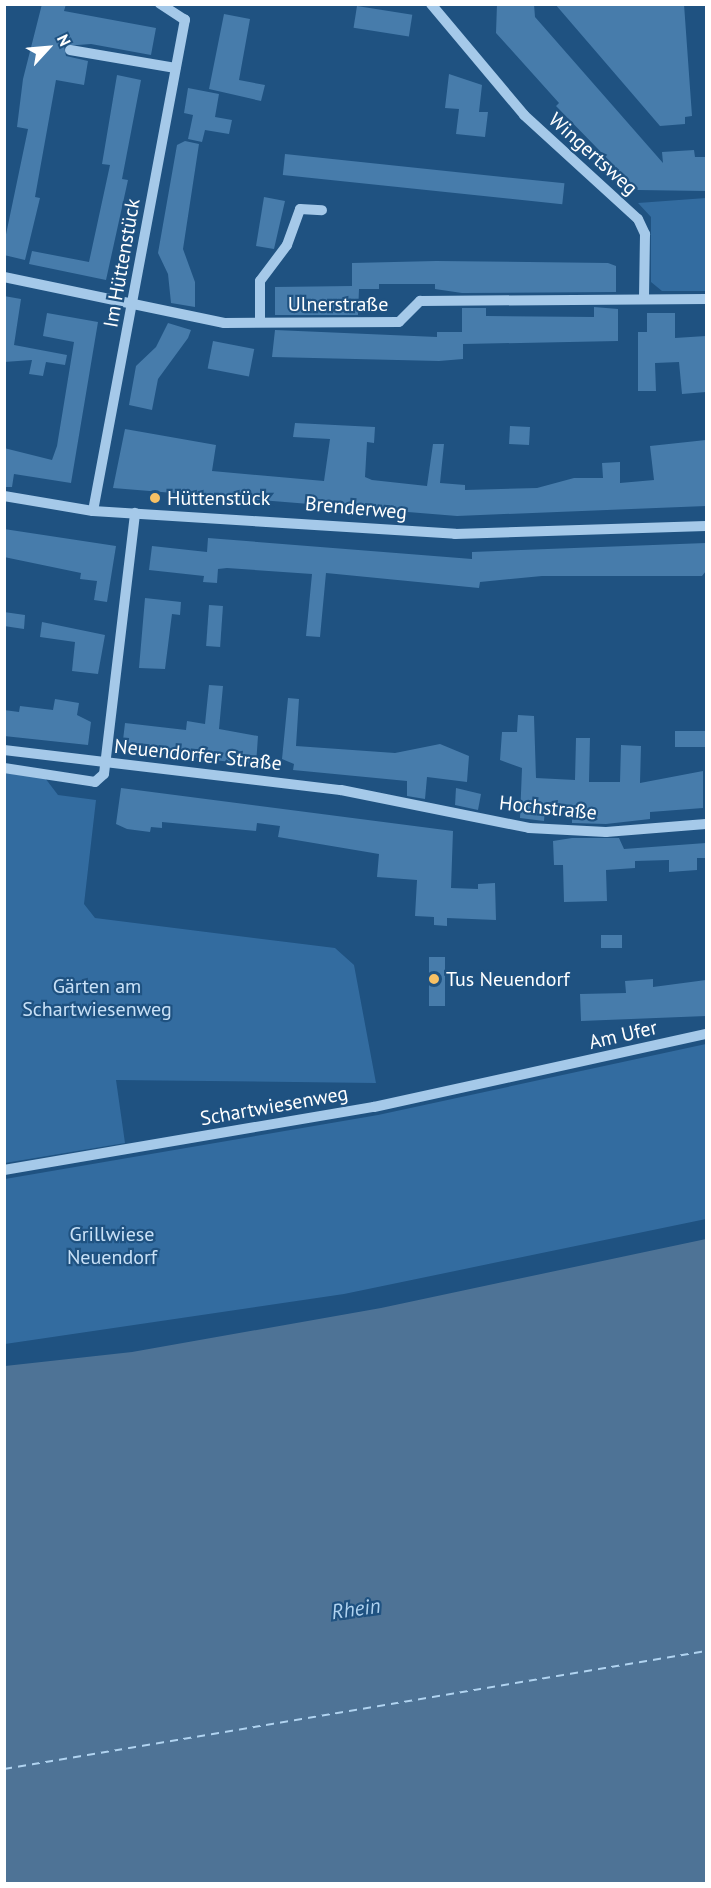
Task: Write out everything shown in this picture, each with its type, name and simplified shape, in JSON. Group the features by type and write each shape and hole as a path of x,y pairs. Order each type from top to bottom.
{"street":[{"name":"Im Hüttenstück","path":"93,511 185,20 160,4"},
{"name":"Wingertsweg","path":"431,4 492,81 638,219 645,234 644,299"},
{"path":"70,50 176,68"},
{"path":"260,321 260,280 287,244 300,209 322,210"},
{"name":"Ulnerstraße","path":"4,277 132,307 224,322 399,322 420,301 644,299"},
{"path":"644,299 706,299"},
{"name":"Brenderweg","path":"4,496 93,511 455,534 706,526"},
{"path":"4,768 95,782 104,768 135,513"},
{"name":"Neuendorfer Straße","path":"4,750 104,768 388,799"},
{"name":"Hochstraße","path":"388,799 564,832 706,824"},
{"name":"Am Ufer","path":"549,1071 706,1034"},
{"name":"Schartwiesenweg","path":"4,1170 549,1071"}],"green space":[{"path":"706,198 706,291 662,291 651,282 651,217 638,203"},
{"name":"Gärten am Schartwiesenweg","path":"5,773 45,778 58,795 96,800 84,904 95,918 335,948 354,965 376,1083 116,1080 125,1143 5,1163"},
{"name":"Grillwiese Neuendorf","path":"706,1044 706,1219 344,1294 5,1344 5,1179 378,1115"}],"water":[{"name":"Rhein","path":"706,1239 706,1883 5,1883 5,1366 132,1352 381,1308"}],"building":[{"path":"42,4 66,4 64,11 156,28 151,55 91,44 64,46 66,56 88,61 84,85 56,80 35,197 40,198 25,260 4,255 4,244 28,129 17,127 23,79"},
{"path":"497,4 534,4 535,17 663,163 662,152 694,150 695,157 706,157 706,191 638,190 556,106 559,103 496,33"},
{"path":"555,4 684,4 692,116 685,117 685,124 660,126"},
{"path":"357,6 412,15 409,36 354,28"},
{"path":"224,14 250,19 239,80 265,85 261,101 209,89"},
{"path":"449,74 482,85 479,112 488,112 485,137 456,134 459,109 445,108"},
{"path":"117,75 141,80 122,179 128,180 106,280 29,264 32,251 89,262 110,165 102,164"},
{"path":"188,88 219,94 215,117 232,120 229,134 205,130 202,142 188,139 193,115 184,113"},
{"path":"185,141 199,144 183,249 195,282 195,307 171,303 168,274 158,253 177,145"},
{"path":"285,154 564,183 562,204 283,175"},
{"path":"264,197 285,201 274,249 256,246"},
{"path":"436,261 608,263 616,266 616,292 462,293 435,289 435,284 379,284 379,289 359,289 358,315 275,315 275,287 352,286 352,263"},
{"path":"4,296 21,299 14,345 67,355 65,365 46,362 43,376 29,374 32,360 4,362"},
{"path":"594,307 618,309 618,341 463,344 463,359 439,361 272,357 275,330 437,337 437,332 462,332 462,308 486,308 486,316 594,317"},
{"path":"47,313 98,322 71,483 14,474 12,487 4,487 4,448 52,460 57,446 74,342 43,336"},
{"path":"647,313 675,313 675,338 706,336 706,392 682,394 679,362 655,363 656,391 638,391 638,332 647,332"},
{"path":"168,323 191,330 188,338 158,379 152,410 129,405 136,366 156,347"},
{"path":"213,341 254,349 249,376 208,368"},
{"path":"295,423 375,427 374,443 367,442 365,477 372,480 427,486 433,444 444,444 440,483 465,485 465,490 537,488 574,478 603,478 602,463 620,462 620,483 654,480 650,446 706,440 706,506 457,516 113,488 125,429 216,445 212,471 324,481 330,439 293,437"},
{"path":"510,426 530,427 529,445 509,444"},
{"path":"4,529 116,546 107,602 94,600 97,581 80,579 81,573 4,557"},
{"path":"208,538 472,559 472,552 706,543 706,571 702,576 542,576 480,582 479,588 326,573 320,637 306,636 312,574 227,568 218,569 217,583 203,582 204,576 149,570 152,546 207,552"},
{"path":"145,598 181,602 180,615 172,614 165,669 139,668"},
{"path":"209,605 223,606 220,647 206,646"},
{"path":"4,612 25,615 24,629 4,626"},
{"path":"42,622 105,635 98,674 72,671 75,642 40,637"},
{"path":"209,685 223,686 219,729 258,736 256,765 122,749 125,723 186,730 187,721 205,724"},
{"path":"288,698 299,699 296,746 395,753 440,744 469,756 467,782 427,777 425,799 407,796 407,781 293,770 294,764 282,759"},
{"path":"55,699 79,703 77,715 91,722 88,745 4,736 4,710 19,712 20,706 53,710"},
{"path":"518,715 534,716 536,778 575,780 576,738 590,738 589,782 620,782 621,745 641,746 640,783 703,771 703,808 650,812 650,819 606,824 572,823 572,810 545,808 544,821 520,818 522,768 500,760 502,732 517,732"},
{"path":"675,731 706,731 706,747 675,747"},
{"path":"121,788 453,831 451,888 478,889 478,884 495,883 496,920 447,918 447,926 434,925 434,917 415,916 417,880 377,877 379,854 278,837 280,826 257,823 256,831 162,822 162,828 151,827 150,832 127,829 116,824"},
{"path":"456,788 481,794 478,810 455,805"},
{"path":"572,838 619,838 624,849 706,843 706,858 697,858 697,870 669,872 669,860 635,861 635,868 606,870 607,901 564,902 563,865 554,865 553,841"},
{"path":"601,935 622,935 622,948 601,948"},
{"name":"Tus Neuendorf","path":"429,957 445,957 445,1006 429,1006"},
{"path":"653,979 653,987 706,980 706,1016 581,1021 580,994 626,993 625,981"}],"ferry route":[{"path":"4,1769 706,1651"}],"place":[{"name":"Hüttenstück","path":"155,498"},
{"name":"Tus Neuendorf","path":"434,979"}]}
